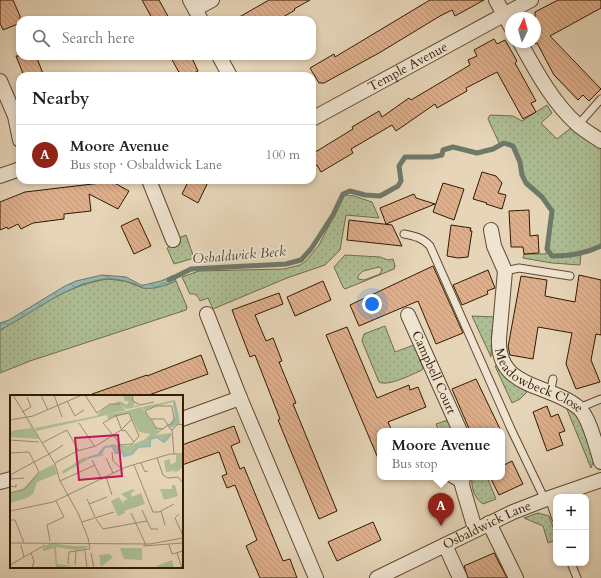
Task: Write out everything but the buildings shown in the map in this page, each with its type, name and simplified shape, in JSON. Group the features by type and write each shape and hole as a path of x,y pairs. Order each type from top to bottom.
{"street":[{"path":"195,10 212,0"},
{"path":"496,0 505,16"},
{"name":"Temple Avenue","path":"518,12 531,0"},
{"name":"Temple Avenue","path":"316,117 505,22"},
{"path":"524,48 554,97 578,124 601,141"},
{"path":"221,60 228,72"},
{"path":"0,81 16,121"},
{"path":"0,176 16,170"},
{"path":"151,184 173,240"},
{"name":"Meadowbeck Close","path":"491,230 494,246 505,271 499,350 502,362 520,379 563,398 579,408 591,430 601,462"},
{"path":"207,314 240,398 316,578"},
{"name":"Campbell Court","path":"408,315 459,428"},
{"path":"183,418 240,398"},
{"path":"0,482 10,479"},
{"name":"Osbaldwick Lane","path":"381,577 489,523 547,499 601,480"},
{"path":"462,481 476,530"},
{"path":"489,523 516,578"},
{"path":"445,545 460,578"}],"lane":[{"path":"578,124 601,99"},
{"path":"404,234 425,240 430,246 511,429 553,512"},
{"path":"505,271 519,268 570,276"},
{"path":"550,393 553,379"},
{"path":"579,408 600,397"},
{"path":"572,566 577,578"}],"green space":[{"path":"547,105 552,113 541,123 557,139 572,127 601,146 601,246 581,253 580,265 552,263 523,258 524,254 546,254 552,211 542,197 526,183 522,175 520,162 513,146 504,143 500,145 488,119 490,115 513,116 522,121"},
{"path":"347,195 372,202 379,218 346,215 340,250 325,265 287,278 213,309 208,298 200,301 196,295 190,294 182,277 199,271 284,269 300,265 306,261 319,245 344,196"},
{"path":"186,235 194,258 174,264 167,248 181,242 179,238"},
{"path":"345,255 380,257 388,260 393,259 395,266 394,269 345,289 334,267","holes":["379,267 382,269 380,274 364,280 358,279 358,276 363,271"]},
{"path":"107,279 125,281 143,288 168,284 176,281 187,307 186,310 30,361 0,373 0,330 51,299 77,287"},
{"path":"472,316 495,317 492,331 491,357"},
{"path":"385,326 395,352 414,345 423,368 422,370 388,383 379,382 362,341 364,334"},
{"path":"497,365 509,379 527,392 520,399 512,403 495,366"},
{"path":"566,407 577,415 591,447 594,460 591,468"},
{"path":"448,420 451,428 438,428 436,424"},
{"path":"472,480 488,480 496,499 483,504 477,499 472,485"},
{"path":"538,513 549,516 553,527 553,541 548,543 543,526 524,518"}],"water":[{"path":"102,275 126,277 141,285 161,281 174,275 176,281 160,287 152,288 143,288 136,284 117,279 105,279 90,282 63,293 0,330 0,323 9,320 65,286 76,281"}],"waterway":[{"name":"Osbaldwick Beck","path":"169,280 191,269 286,264 301,260 311,249 333,215 343,194 350,191 365,195 380,196 398,186 401,181 399,166 405,157 432,157 442,155 443,150 453,147 477,153 493,149 504,143 513,146 520,162 522,175 526,183 542,197 552,211 547,249 552,256 577,254 601,246"}],"place":[{"name":"Moore Avenue","path":"441,526"}]}
